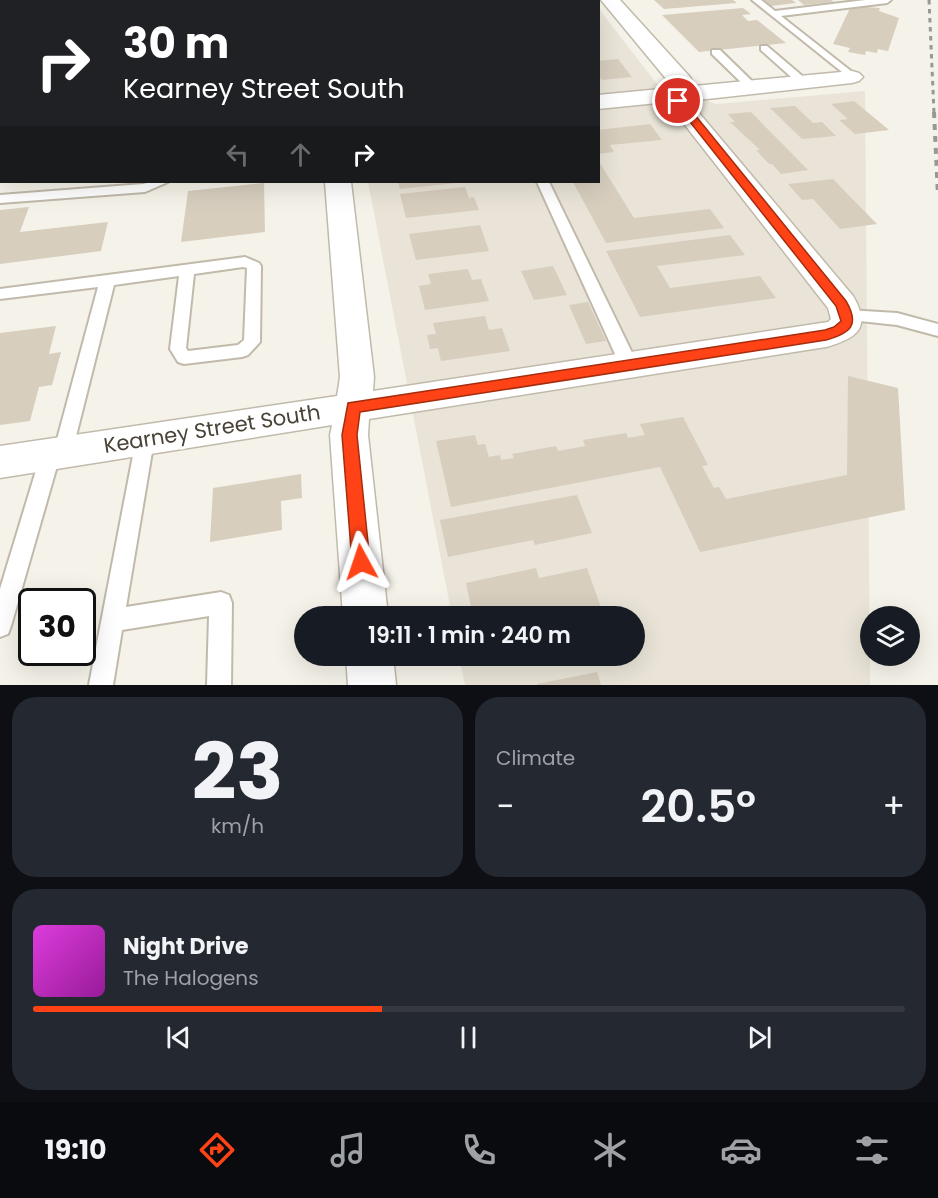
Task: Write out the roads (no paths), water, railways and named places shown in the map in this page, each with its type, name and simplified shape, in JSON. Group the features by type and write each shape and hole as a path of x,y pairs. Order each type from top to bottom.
{"street":[{"path":"610,0 682,82 678,101 680,104 842,304 847,319"},
{"path":"600,102 852,76"},
{"path":"338,183 357,377 349,435 365,606"},
{"name":"Kearney Street South","path":"0,462 826,335 839,330 847,319"},
{"path":"371,666 372,685"}],"lane":[{"path":"756,0 852,76"},
{"path":"773,14 887,0"},
{"path":"764,48 802,82"},
{"path":"716,52 752,87"},
{"path":"0,200 68,188 145,188 159,183"},
{"path":"543,183 629,365"},
{"path":"0,294 245,262 254,267 252,342 242,351 184,358 178,349 187,270"},
{"path":"0,626 57,453 107,281"},
{"path":"847,319 897,319 938,330"},
{"path":"101,685 145,440"},
{"path":"113,620 221,603 219,685"}],"railway":[{"path":"929,0 934,113"},
{"path":"934,112 938,196"}]}
